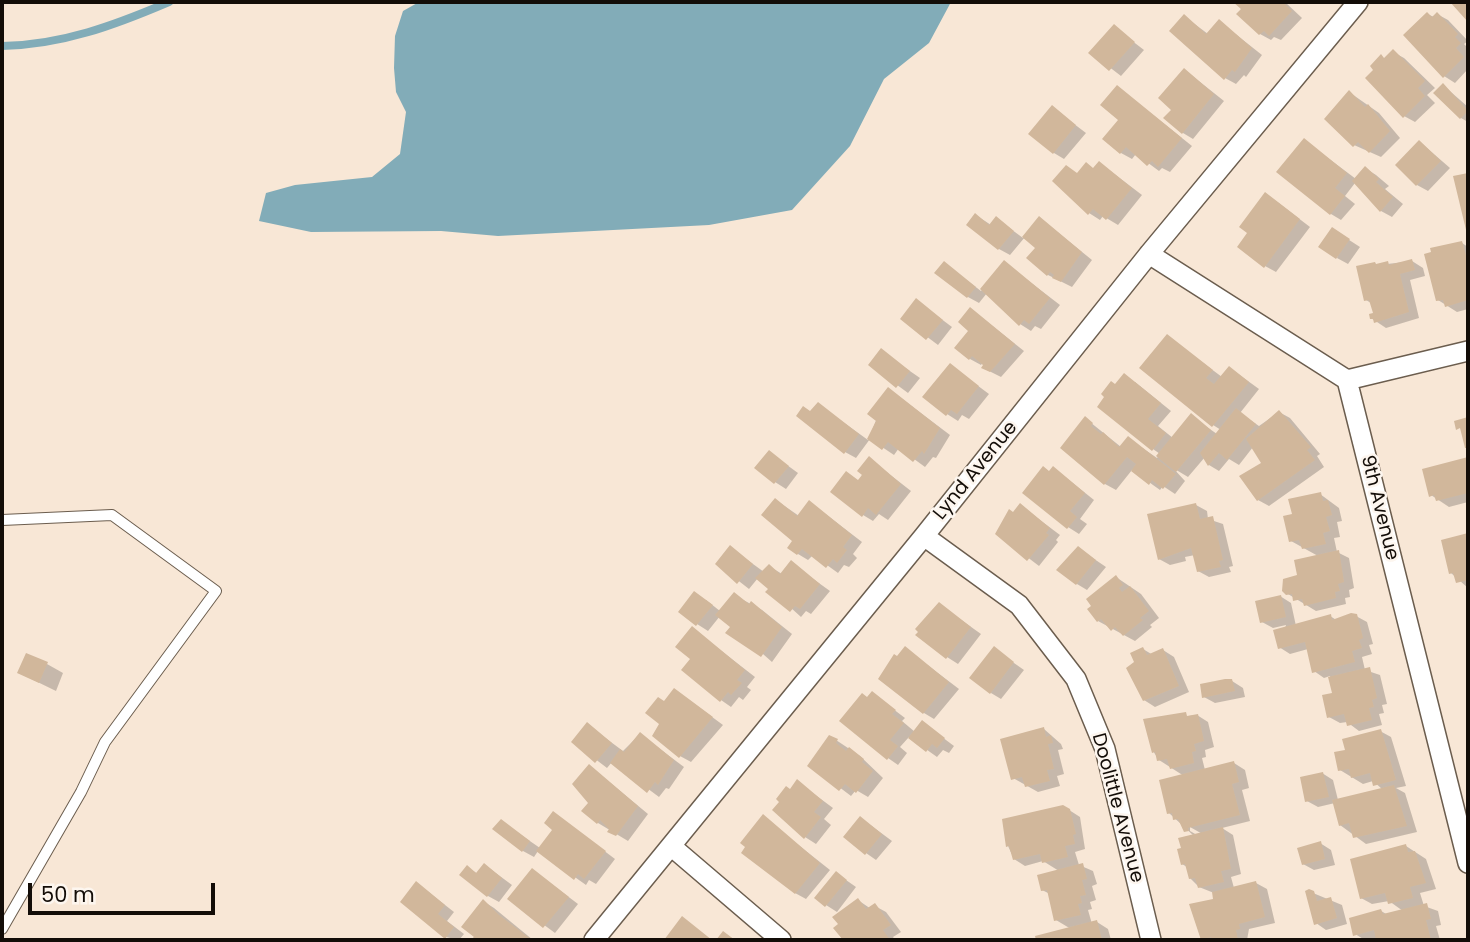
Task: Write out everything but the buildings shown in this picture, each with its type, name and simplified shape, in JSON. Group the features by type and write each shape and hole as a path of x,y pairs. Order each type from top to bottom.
{"street":[{"name":"Lynd Avenue","path":"594,940 924,536 1149,254 1358,2"},
{"path":"1149,254 1348,380 1468,351"},
{"name":"9th Avenue","path":"1348,380 1468,863"},
{"name":"Doolittle Avenue","path":"924,536 1019,605 1076,679 1105,749 1151,940"},
{"path":"671,846 781,940"}],"lane":[{"path":"2,520 112,515 216,590 105,742 81,792 2,929"}],"water":[{"path":"419,2 951,2 929,43 884,79 850,146 792,210 709,225 498,236 441,231 311,232 259,221 266,193 295,185 372,177 400,154 406,112 396,92 395,36 403,11"}],"waterway":[{"path":"2,46 67,38 169,2"}]}
